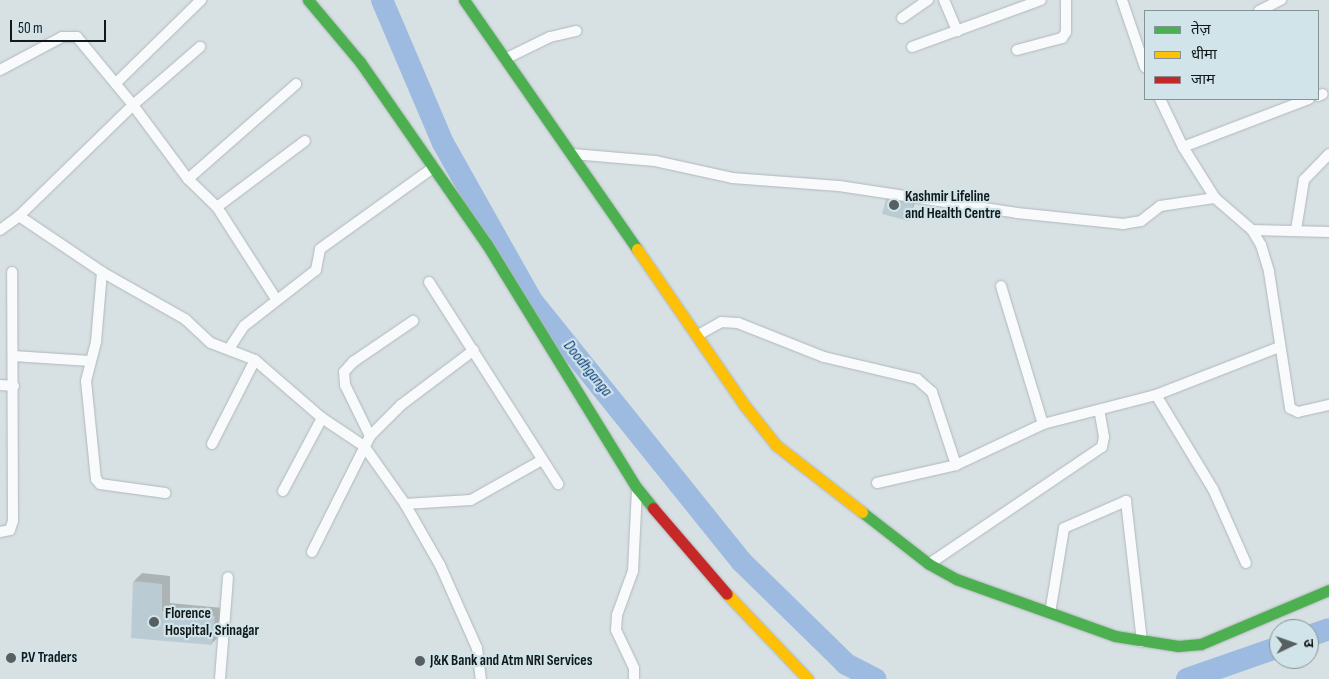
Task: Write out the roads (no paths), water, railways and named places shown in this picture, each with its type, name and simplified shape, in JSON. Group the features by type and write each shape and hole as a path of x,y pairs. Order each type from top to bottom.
{"street":[{"path":"116,83 201,0"},
{"path":"308,0 360,62 486,243 637,488 711,577 808,679"},
{"path":"902,18 928,0"},
{"path":"944,0 957,31"},
{"path":"912,47 1040,0"},
{"path":"1018,50 1062,38 1066,32 1066,0"},
{"path":"1122,0 1144,63"},
{"path":"1261,10 1281,0"},
{"path":"468,1 505,59 573,154 745,406 776,445 929,564 956,578 1115,636 1142,642 1178,646 1201,644 1261,621 1329,590"},
{"path":"505,59 550,37 576,31"},
{"path":"0,70 62,37 74,35 134,105 188,179 217,207 276,299"},
{"path":"0,230 19,216 134,105 200,47"},
{"path":"188,179 296,84"},
{"path":"1160,100 1183,147 1215,198 1252,230 1269,272 1290,408 1298,412 1329,405"},
{"path":"1183,147 1306,100"},
{"path":"217,207 305,141"},
{"path":"573,154 655,161 732,178 839,186 1017,213 1122,224 1141,221 1160,206 1215,198"},
{"path":"1296,230 1304,180 1329,154"},
{"path":"229,350 240,330 276,299 316,270 320,249 434,167"},
{"path":"19,216 102,272 185,319 211,343 255,360 322,418 364,446 406,504 440,565 476,648 481,679"},
{"path":"1252,230 1329,232"},
{"path":"0,532 10,530 13,522 14,386 12,272"},
{"path":"102,272 96,342 86,381 98,483 165,493"},
{"path":"429,282 558,484"},
{"path":"1001,286 1043,424"},
{"path":"370,436 345,385 344,372 353,362 413,321"},
{"path":"698,335 721,322 738,323 824,357 917,380 932,392 956,465"},
{"path":"877,484 956,465 1043,424 1156,395 1279,346"},
{"path":"312,552 370,436 401,405 474,350"},
{"path":"13,356 90,361"},
{"path":"212,444 255,360"},
{"path":"0,386 14,386"},
{"path":"1156,395 1213,489 1246,564"},
{"path":"929,564 1102,446 1104,437 1099,410"},
{"path":"283,491 322,418"},
{"path":"406,504 472,500 542,460"},
{"path":"634,679 634,668 616,630 617,615 633,571 637,488"},
{"path":"1050,613 1064,528 1120,501 1126,501 1142,642"},
{"path":"220,679 228,577"}],"waterway":[{"name":"Doodhganga","path":"382,0 443,143 532,301 742,562 846,664 875,679"},
{"name":"Doodhganga","path":"1319,632 1329,629"},
{"name":"Doodhganga","path":"1187,679 1269,650"}],"place":[{"name":"Kashmir Lifeline and Health Centre","path":"894,205"},
{"name":"Florence Hospital, Srinagar","path":"154,622"},
{"name":"P.V Traders","path":"11,658"},
{"name":"J&K Bank and Atm NRI Services","path":"420,661"}]}
